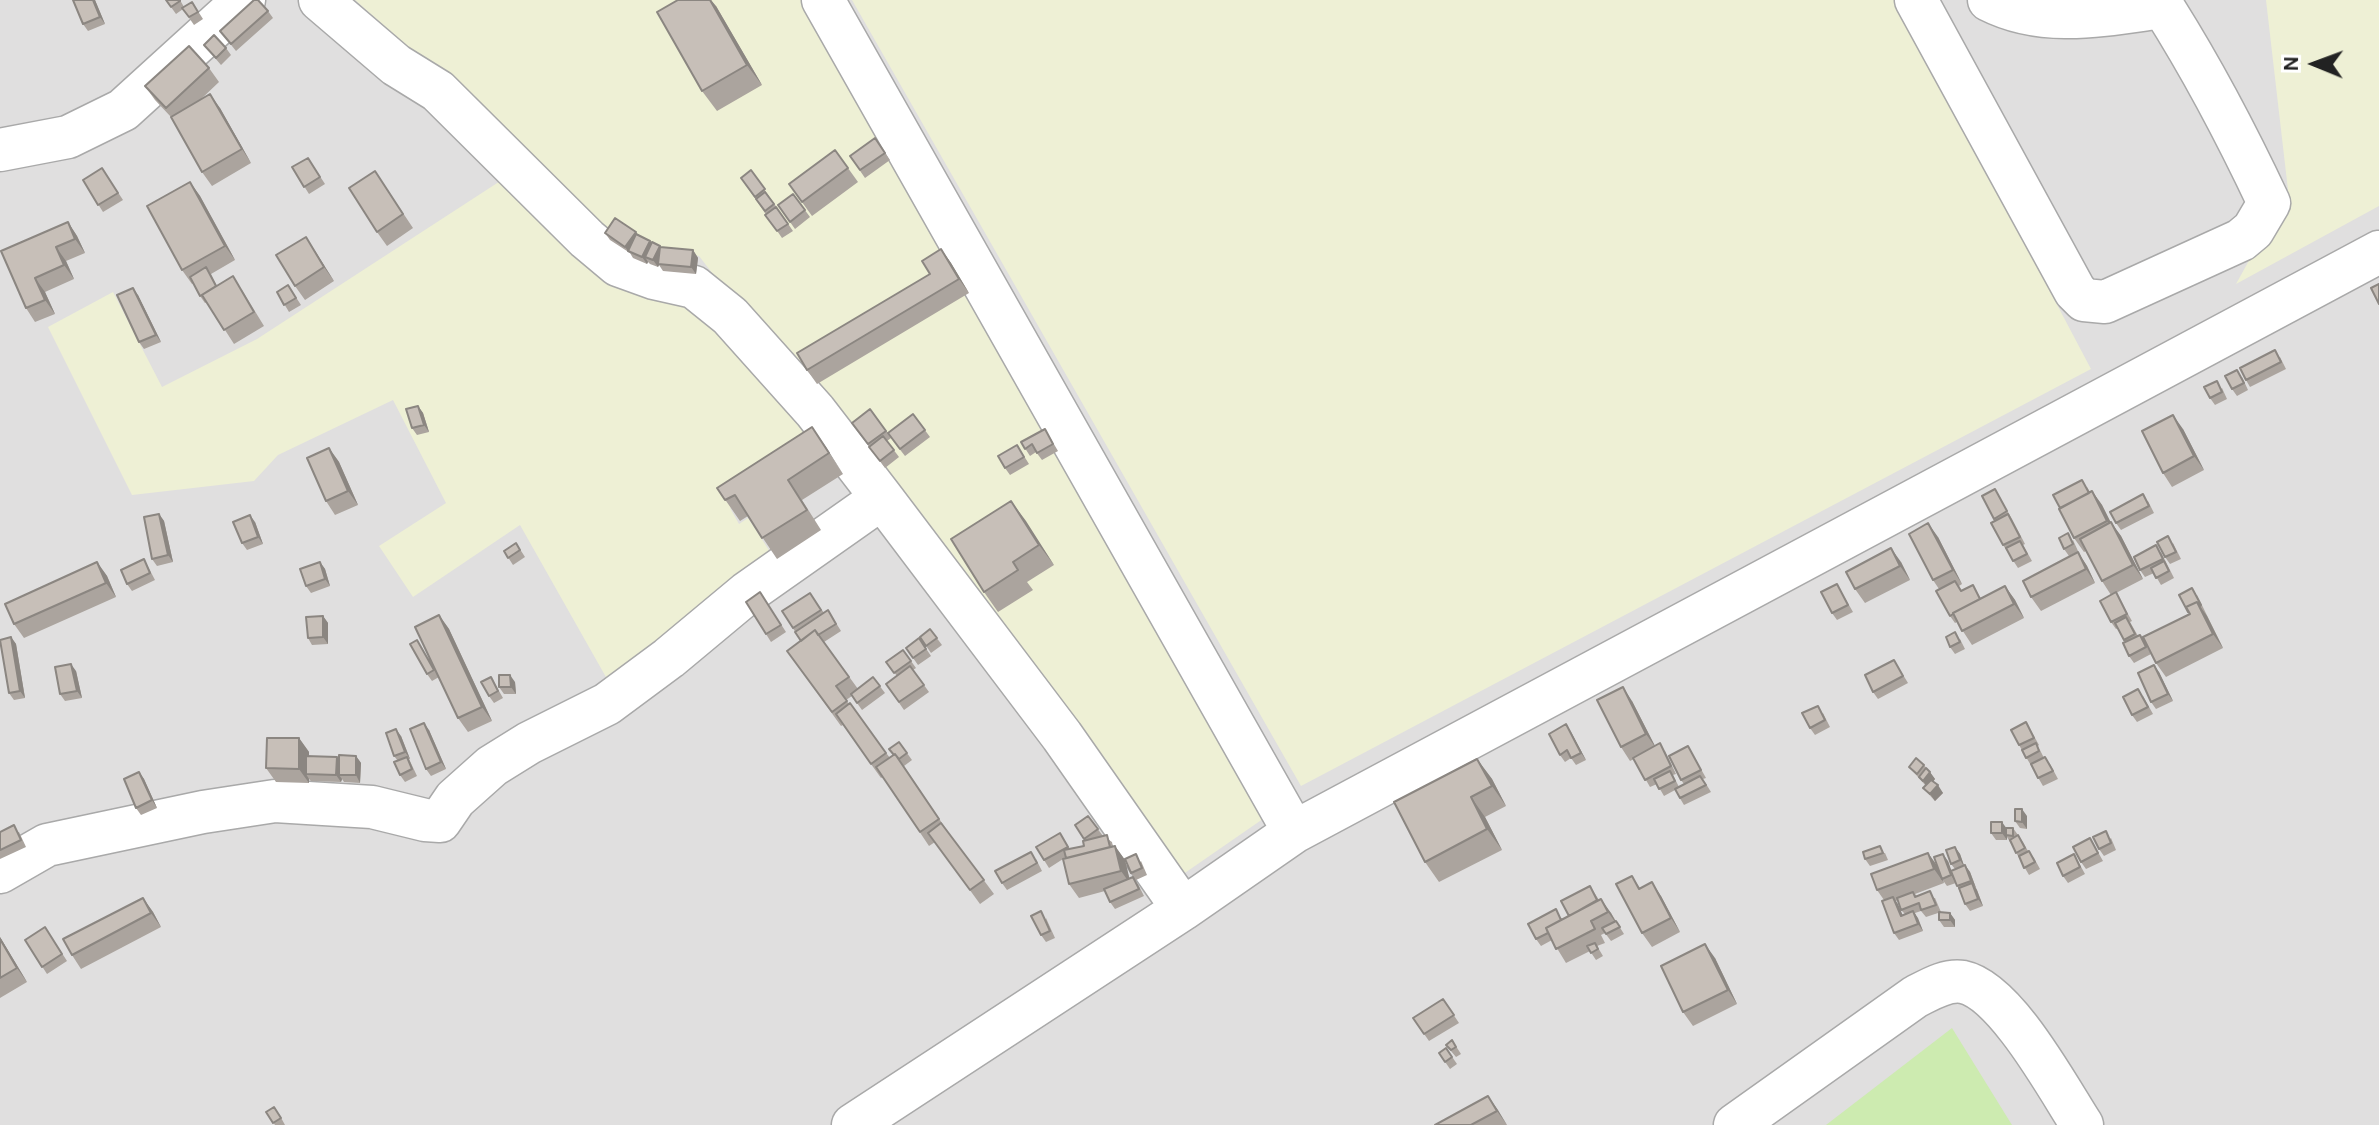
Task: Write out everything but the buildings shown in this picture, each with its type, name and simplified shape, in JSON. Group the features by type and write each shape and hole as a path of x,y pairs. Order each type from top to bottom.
{"street":[{"path":"0,150 68,137 123,110 244,0"},
{"path":"320,0 396,65 438,91 587,239 618,265 654,278 694,287 730,316 815,411 882,498 1062,736 1183,909"},
{"path":"823,0 1294,832"},
{"path":"1934,7 2075,291 2084,300 2105,302 2125,294 2241,240 2253,230 2269,203 2228,117 2163,7 2052,19 2010,11 1989,0"},
{"path":"853,1125 1183,909 1294,832 2379,252"},
{"path":"0,872 47,845 203,812 275,801 372,807 440,821 455,799 492,766 529,743 607,704 669,658 747,593 882,498"},
{"path":"1735,1125 1915,997 1940,984 1962,982 1983,992 2022,1031 2082,1125"}],"shaded area":[{"path":"0,0 2379,0 2379,1125 0,1125"}],"green space":[{"path":"355,0 807,0 1273,812 1179,877 699,256 607,237 490,119"},
{"path":"852,0 1896,0 2091,369 1301,786"},
{"path":"2266,0 2379,0 2379,206 2236,284 2288,190"},
{"path":"508,176 702,312 823,447 730,508 739,524 748,518 776,561 611,686 520,525 413,597 379,546 446,503 393,400 278,455 254,481 132,495 48,327 113,292 162,387 257,339"},
{"path":"1952,1028 2012,1125 1826,1125"}]}
